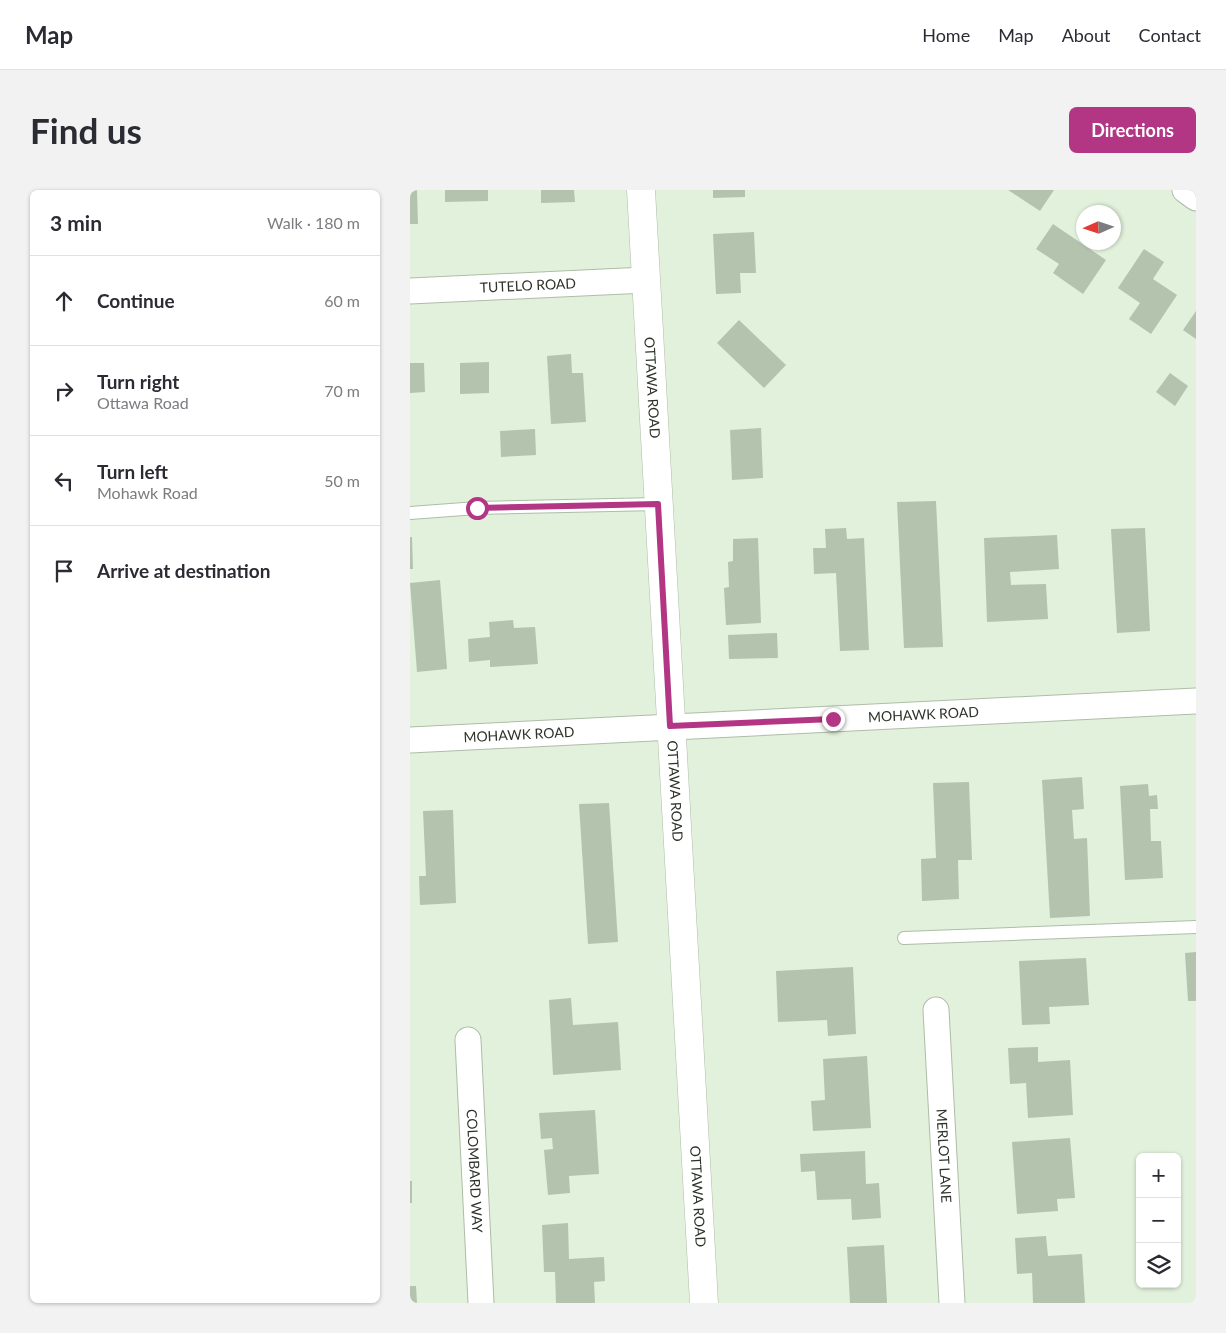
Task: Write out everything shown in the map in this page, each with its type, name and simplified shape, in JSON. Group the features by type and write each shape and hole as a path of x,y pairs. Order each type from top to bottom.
{"street":[{"name":"OTTAWA ROAD","path":"640,190 704,1303"},
{"path":"1185,190 1196,198"},
{"name":"TUTELO ROAD","path":"410,291 646,280"},
{"name":"MOHAWK ROAD","path":"410,740 1196,702"},
{"name":"MERLOT LANE","path":"936,1010 952,1303"},
{"name":"COLOMBARD WAY","path":"468,1040 482,1303"}],"lane":[{"path":"410,513 477,508 658,504"},
{"path":"904,938 1196,927"}],"building":[{"path":"410,190 417,190 418,224 410,224"},
{"path":"445,190 488,190 488,201 445,202"},
{"path":"541,190 574,190 575,202 541,203"},
{"path":"713,190 745,190 745,197 713,198"},
{"path":"1008,190 1054,190 1040,211"},
{"path":"1053,224 1076,240 1076,250 1091,250 1106,260 1083,294 1053,273 1059,264 1036,249"},
{"path":"754,232 756,273 740,273 741,293 716,294 713,234"},
{"path":"1144,249 1164,262 1153,279 1177,295 1151,334 1129,319 1140,303 1118,288"},
{"path":"1196,311 1196,339 1183,330"},
{"path":"739,320 786,365 764,388 717,343"},
{"path":"571,354 572,373 583,373 586,422 551,424 547,356"},
{"path":"489,362 489,393 460,394 460,363"},
{"path":"410,363 424,363 425,392 410,393"},
{"path":"1170,373 1188,386 1175,406 1156,392"},
{"path":"761,428 763,478 732,480 730,430"},
{"path":"535,429 536,455 501,457 500,431"},
{"path":"936,501 943,647 904,648 897,502"},
{"path":"846,528 847,539 864,538 869,650 840,651 836,573 814,574 813,548 826,548 825,529"},
{"path":"1145,528 1150,631 1117,633 1111,529"},
{"path":"1057,535 1059,569 1010,572 1011,585 1046,584 1048,619 987,622 984,538"},
{"path":"410,537 412,537 413,569 410,569"},
{"path":"758,538 761,623 726,625 724,588 729,587 728,562 733,561 733,539"},
{"path":"440,580 447,669 417,672 410,583"},
{"path":"513,620 514,628 535,627 538,664 490,667 490,660 469,662 468,639 490,637 489,622"},
{"path":"777,633 778,658 729,659 728,635"},
{"path":"1082,777 1084,809 1072,810 1074,839 1087,838 1090,916 1050,918 1042,780"},
{"path":"969,782 972,860 958,860 959,899 922,901 921,859 936,858 933,783"},
{"path":"1148,784 1149,796 1157,795 1158,809 1150,809 1151,841 1161,841 1163,878 1125,880 1120,786"},
{"path":"609,803 618,942 588,944 579,804"},
{"path":"453,810 456,903 420,905 419,876 426,876 423,811"},
{"path":"1196,952 1196,1001 1188,1001 1185,953"},
{"path":"1086,958 1089,1005 1049,1007 1050,1024 1022,1025 1019,961"},
{"path":"853,967 856,1034 828,1036 827,1020 778,1022 776,971"},
{"path":"571,998 573,1025 618,1022 621,1070 553,1075 549,1000"},
{"path":"1038,1047 1038,1062 1070,1060 1073,1115 1028,1118 1026,1083 1010,1084 1008,1048"},
{"path":"867,1056 871,1128 813,1131 811,1101 825,1100 823,1059"},
{"path":"595,1110 599,1174 569,1176 570,1193 548,1195 544,1150 553,1149 552,1138 541,1139 539,1113"},
{"path":"1070,1138 1075,1198 1057,1199 1058,1211 1017,1214 1012,1142"},
{"path":"865,1151 866,1184 879,1183 881,1218 852,1220 851,1199 817,1200 815,1171 801,1172 800,1154"},
{"path":"410,1181 412,1181 412,1203 410,1203"},
{"path":"568,1223 569,1259 604,1257 605,1281 594,1282 595,1303 556,1303 555,1272 544,1272 542,1225"},
{"path":"1046,1236 1048,1256 1082,1254 1085,1303 1033,1303 1032,1273 1017,1274 1015,1238"},
{"path":"884,1245 887,1303 850,1303 847,1247"},
{"path":"410,1286 416,1286 417,1303 410,1303"}],"route":[{"path":"477,508 658,504 670,726 833,719"}]}
